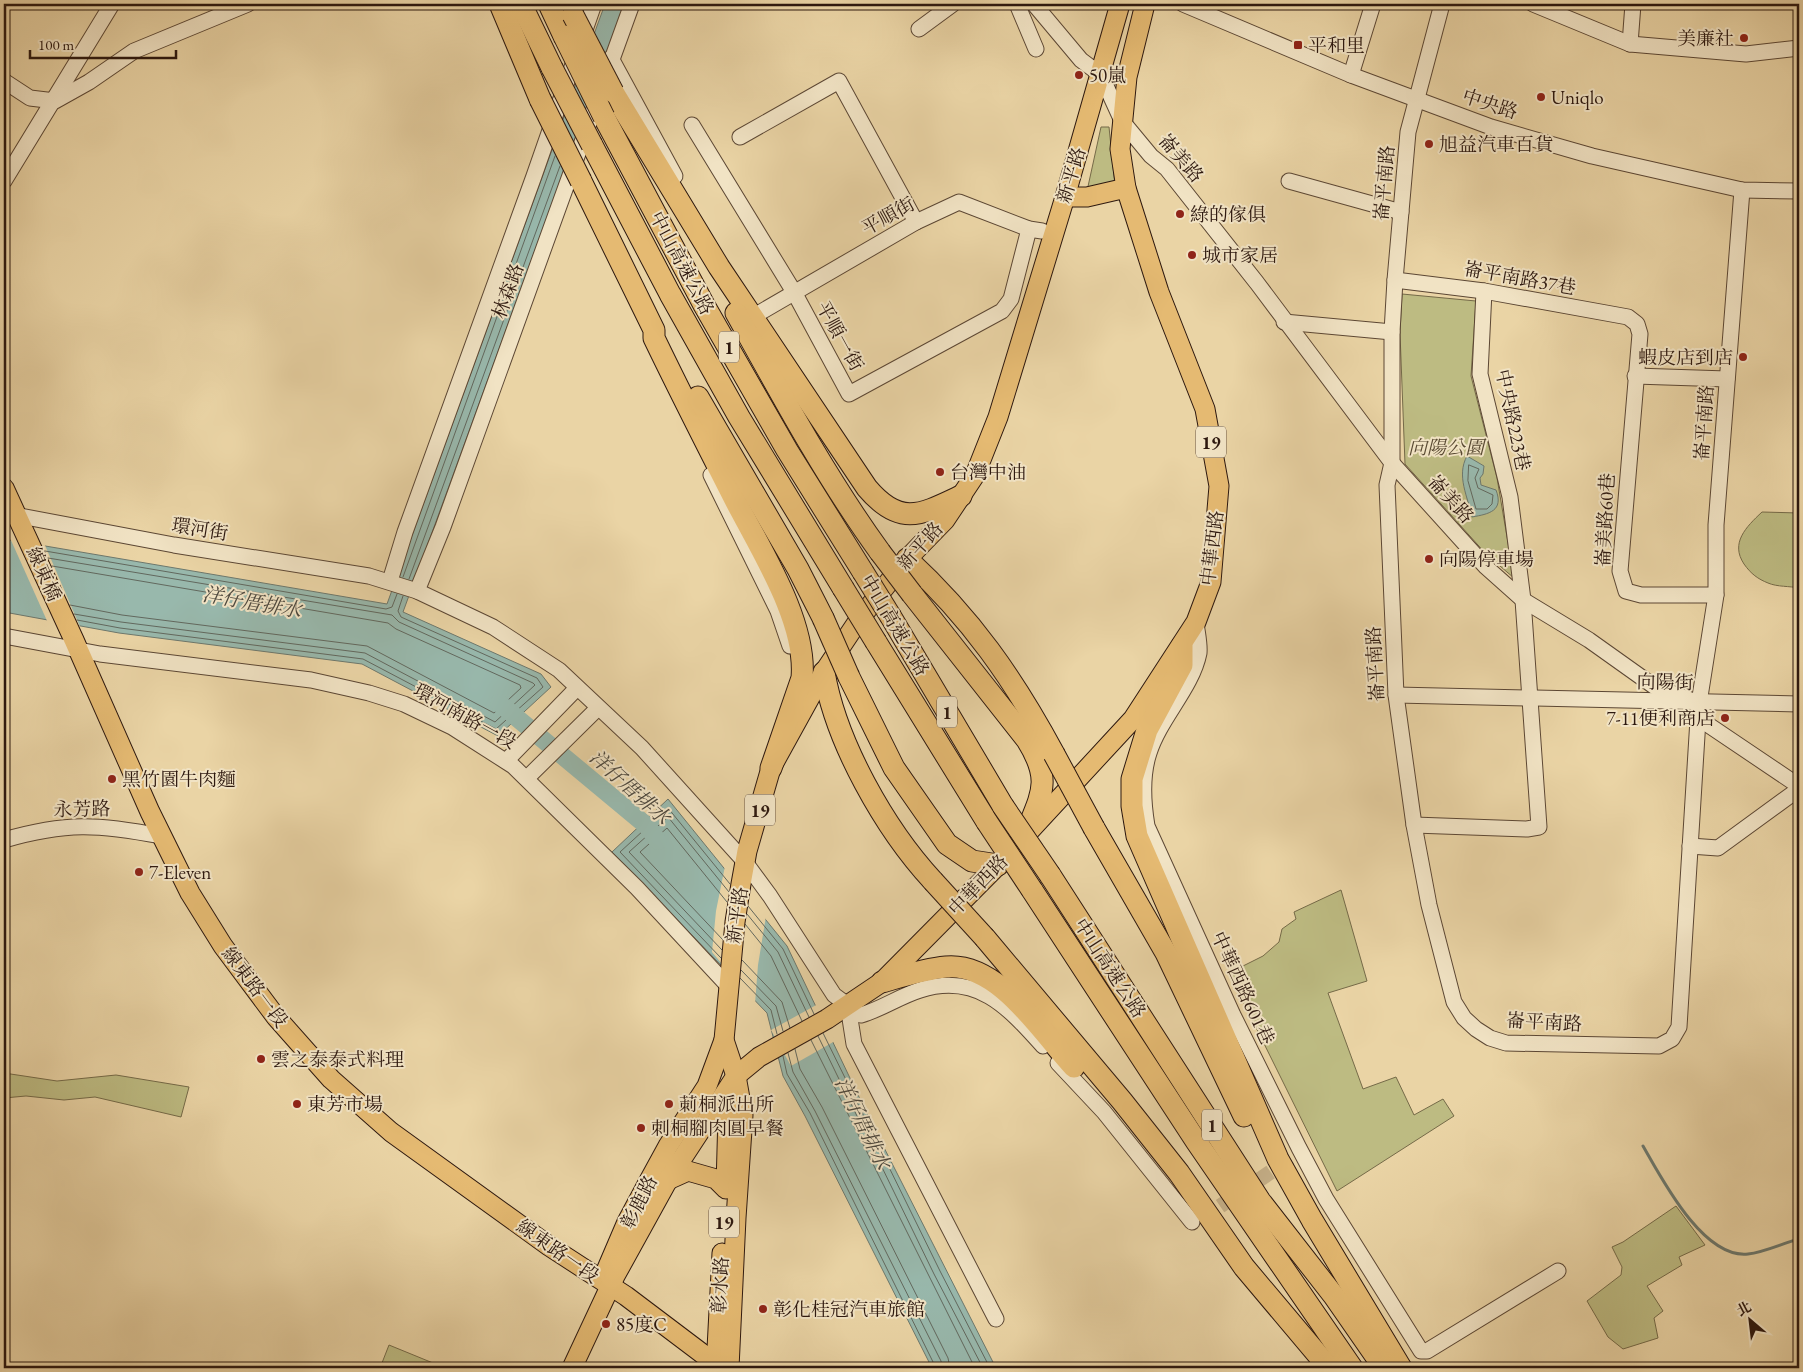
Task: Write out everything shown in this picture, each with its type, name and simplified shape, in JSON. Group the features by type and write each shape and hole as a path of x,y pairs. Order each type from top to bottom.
{"highway":[{"path":"500,4 540,100 654,330 654,338 780,588 799,636 803,664 802,678 771,768"},
{"name":"中山高速公路","path":"521,4 552,68 670,294 725,392 843,588 987,822 1207,1157 1352,1368"},
{"name":"中山高速公路","path":"549,4 604,117 714,322 787,450 863,572 1003,806 1050,875 1260,1201 1334,1296 1384,1368"},
{"path":"570,9 613,92 656,166 665,175 719,267 868,488 880,502 894,512 909,514 922,513 961,496"},
{"path":"656,166 658,177 777,389 848,508 912,594 1027,740 1038,758 1042,775 1042,794 1026,833"},
{"path":"654,330 662,334 798,569 824,618 849,677 894,768 947,844 972,861 998,866"},
{"path":"907,559 942,591 979,634 1031,713 1166,954 1253,1136 1278,1158"},
{"path":"1182,646 1182,665 1147,730 1132,779 1132,806 1137,836 1278,1158 1312,1220 1401,1368"},
{"path":"824,672 831,706 854,762 902,842 933,881 985,938 1122,1101 1179,1174 1244,1267"},
{"path":"882,982 947,967 966,968 990,978 1008,993 1121,1118 1212,1233 1244,1267 1329,1368"}],"main road":[{"name":"新平路","path":"736,1076 724,1040 735,922 746,857 771,768 824,672 858,621 907,559 944,520 975,475 998,417 1065,197 1120,4"},
{"name":"中華西路","path":"736,1076 764,1054 827,1019 882,982 998,866 1026,833 1133,718 1196,622 1211,582 1218,486 1205,409 1159,292 1126,188 1120,149 1127,77 1145,4"},
{"path":"1065,197 1087,197 1126,188"},
{"path":"4,488 10,514"},
{"name":"線東橋","path":"10,514 75,642"},
{"name":"線東路一段","path":"75,642 161,836 190,893 223,946 276,1017 330,1079 414,1149 722,1367"},
{"name":"彰鹿路","path":"572,1368 606,1284 627,1222 668,1146 707,1086 724,1040"},
{"name":"彰鹿路","path":"559,1368 668,1180 736,1076"},
{"name":"彰水路","path":"722,1367 728,1114 736,1076"},
{"name":"彰水路","path":"722,1367 736,1218 743,1115 736,1076"},
{"path":"668,1180 688,1172 716,1179 726,1189"}],"street":[{"path":"4,181 112,4"},
{"path":"4,81 30,98 55,100 89,82 134,51 248,4"},
{"name":"林森路","path":"390,581 405,532 531,185 594,4"},
{"name":"林森路","path":"417,591 443,527 561,206 611,58 632,4"},
{"path":"919,29 953,4"},
{"path":"1017,4 1036,49"},
{"path":"1034,4 1080,60 1101,75 1127,77"},
{"name":"中央路","path":"1183,4 1215,10 1351,75 1417,101 1491,126 1592,156 1742,190 1799,191"},
{"path":"1351,75 1373,4"},
{"name":"崙平南路","path":"1442,4 1408,132 1395,280 1392,332 1392,463 1387,485 1396,695 1414,826 1429,905 1454,1002 1464,1018 1490,1038 1506,1042 1659,1046 1672,1039 1679,1027 1699,702 1716,595 1716,526 1742,190"},
{"path":"1533,4 1630,44 1746,54 1799,48"},
{"path":"1630,44 1633,4"},
{"name":"平順街","path":"611,58 716,247 758,307 794,292 916,222 959,202 1035,230"},
{"name":"崙美路","path":"1101,75 1122,121 1151,156 1167,169 1257,284 1392,463 1486,566 1522,600 1589,640 1655,687 1699,702"},
{"path":"740,137 839,81 916,222"},
{"name":"平順一街","path":"692,125 794,292 849,394 1002,311 1011,299 1035,230"},
{"path":"1289,181 1401,212"},
{"name":"崙平南路37巷","path":"1395,280 1484,291 1628,317 1637,324 1640,334 1635,376"},
{"name":"中央路223巷","path":"1414,826 1526,829 1539,827 1531,700 1510,497 1480,374 1484,291"},
{"path":"1284,322 1392,332"},
{"path":"657,360 778,611 791,651 790,688 745,825 746,857"},
{"path":"1635,376 1727,379"},
{"name":"崙美路60巷","path":"1635,376 1620,571 1626,591 1641,594 1716,595"},
{"name":"環河街","path":"10,514 174,545 308,565 390,581 417,591 494,627 534,652 577,688 642,748 746,857 834,995 848,1006"},
{"name":"中華西路601巷","path":"1196,622 1199,651 1193,672 1159,729 1149,754 1143,780 1143,807 1146,826 1233,1015 1326,1198 1421,1351 1427,1351 1558,1271"},
{"name":"環河南路一段","path":"4,636 75,642 311,680 369,693 404,704 452,728 506,761 527,778 636,888 729,987"},
{"path":"506,761 577,688"},
{"name":"向陽街","path":"1396,695 1531,700 1799,704"},
{"path":"1690,846 1718,848 1799,788 1706,724 1699,702"},
{"path":"527,778 598,708"},
{"name":"永芳路","path":"4,840 58,827 76,826 112,827 161,836"},
{"path":"848,1006 861,1015 877,1010 919,990 946,984 968,987 991,995 1014,1014 1104,1112 1192,1222"},
{"path":"848,1006 854,1044 996,1319"}],"green space":[{"path":"1101,127 1109,127 1115,186 1087,191"},
{"name":"向陽公園","path":"1402,294 1476,301 1471,376 1497,478 1514,578 1487,555 1405,464 1400,333"},
{"path":"1762,512 1799,513 1799,588 1775,585 1761,580 1749,571 1740,556 1739,542 1742,536 1750,524"},
{"path":"1341,890 1367,981 1328,993 1363,1089 1396,1077 1414,1115 1443,1099 1454,1116 1337,1191 1229,973 1263,956 1279,942 1282,929 1296,919 1294,912"},
{"path":"4,1073 57,1081 116,1075 189,1087 181,1117 95,1097 64,1100 26,1096 4,1098"},
{"path":"1676,1206 1705,1245 1679,1257 1682,1265 1647,1286 1663,1311 1654,1318 1658,1338 1623,1349 1608,1337 1587,1301 1621,1275 1622,1267 1612,1247 1623,1242"},
{"path":"389,1345 433,1363 430,1368 380,1368"}],"water":[{"path":"605,4 625,4 403,612 541,674 551,687 498,736 362,664 119,633 4,612 4,539 387,604"},
{"path":"1467,456 1484,466 1483,474 1480,478 1481,485 1496,490 1498,497 1498,503 1493,510 1489,513 1472,517 1463,479 1464,464"},
{"path":"668,799 787,946 870,1120 996,1368 932,1368 783,1076 767,1013 612,852"}],"pier":[{"path":"10,538 44,543 81,629 48,623"},
{"path":"725,866 766,916 758,965 755,1004 712,952 716,911"},
{"path":"818,1004 835,1041 791,1066 771,1030"}],"waterway":[{"name":"洋仔厝排水","path":"499,703 647,826 658,841"},
{"path":"1643,1146 1661,1178 1686,1214 1700,1231 1715,1244 1731,1252 1748,1254 1799,1239"}],"tunnel":[{"path":"1201,1219 1284,1163 1299,1148"}],"place":[{"name":"美廉社","path":"1744,38"},
{"name":"平和里","path":"1298,45"},
{"name":"50嵐","path":"1079,75"},
{"name":"Uniqlo","path":"1541,97"},
{"name":"旭益汽車百貨","path":"1429,144"},
{"name":"綠的傢俱","path":"1180,214"},
{"name":"城市家居","path":"1192,255"},
{"name":"蝦皮店到店","path":"1743,357"},
{"name":"台灣中油","path":"940,472"},
{"name":"向陽停車場","path":"1429,559"},
{"name":"7-11便利商店","path":"1725,718"},
{"name":"黑竹園牛肉麵","path":"112,779"},
{"name":"7-Eleven","path":"139,872"},
{"name":"雲之泰泰式料理","path":"261,1059"},
{"name":"東芳市場","path":"297,1104"},
{"name":"莿桐派出所","path":"669,1104"},
{"name":"刺桐腳肉圓早餐","path":"641,1128"},
{"name":"彰化桂冠汽車旅館","path":"763,1309"},
{"name":"85度C","path":"606,1324"}]}
